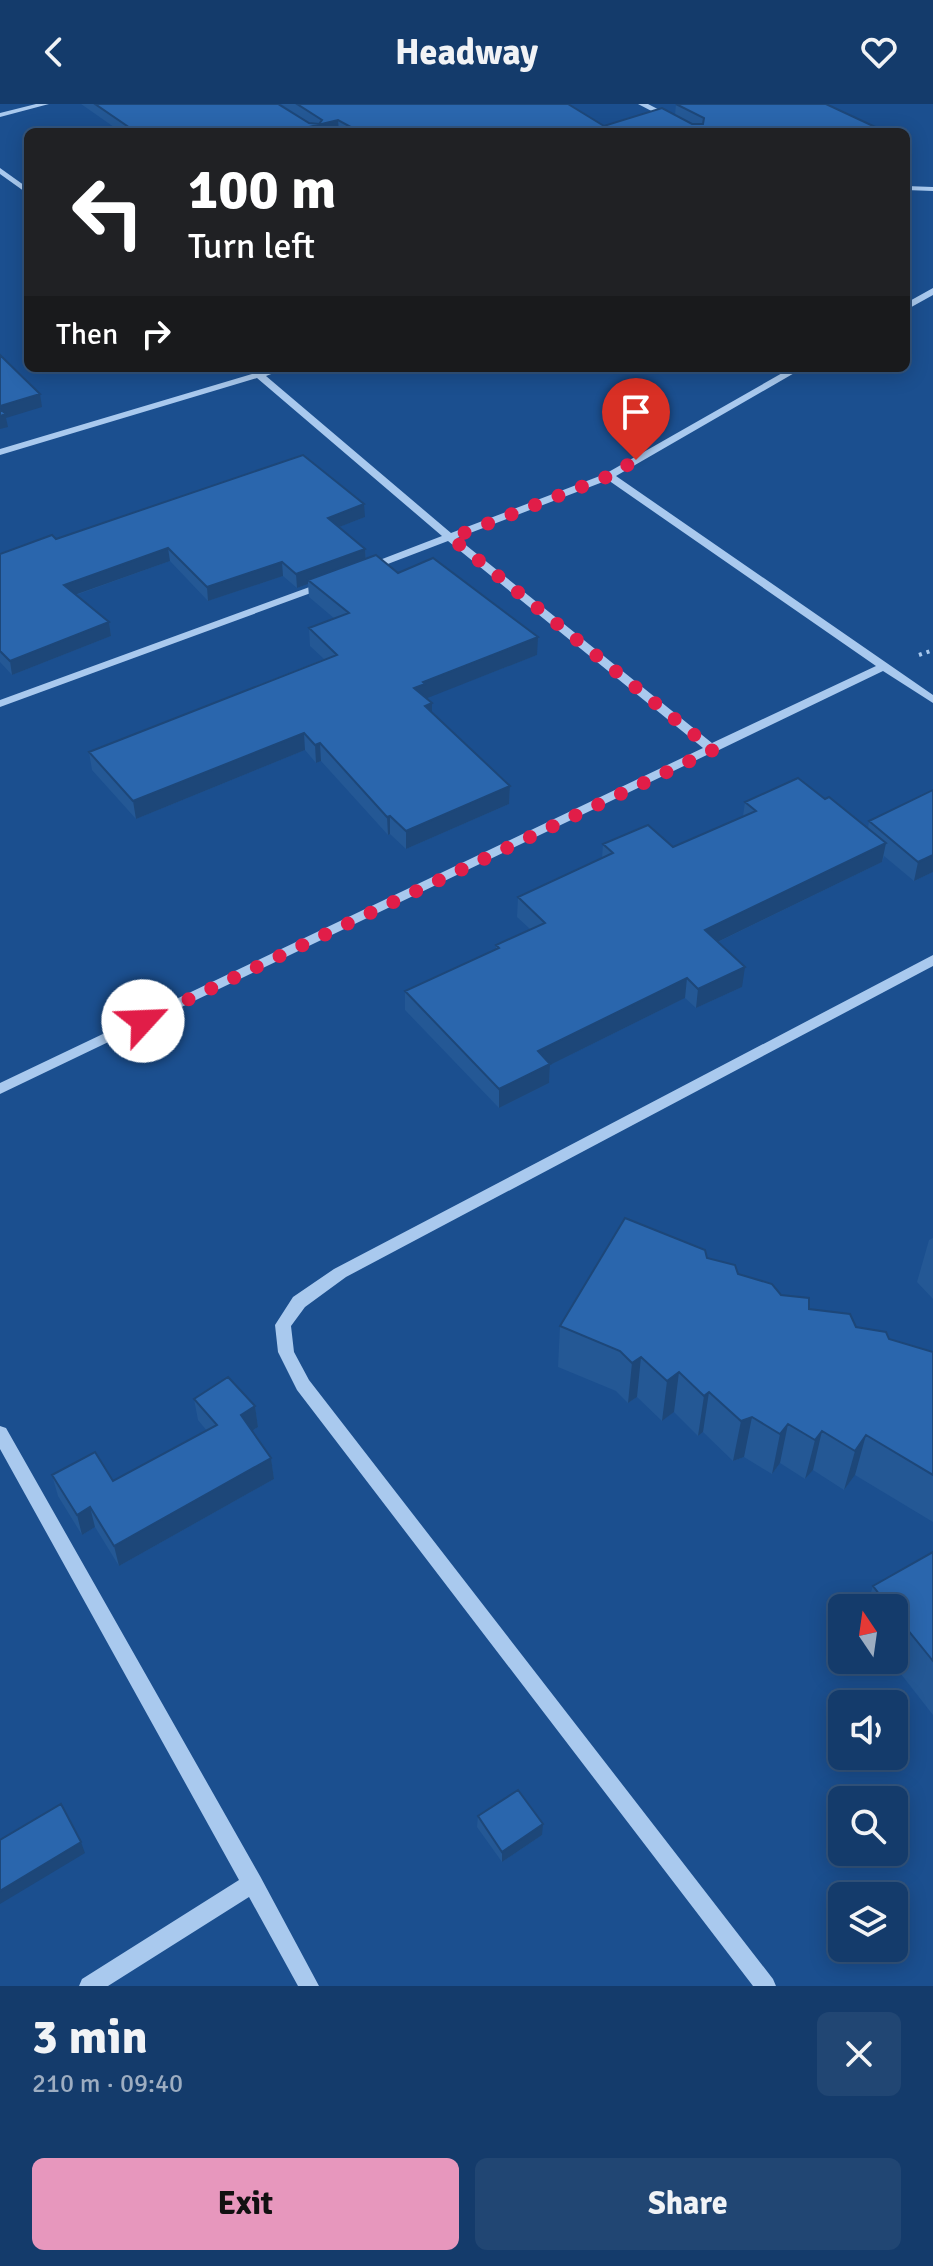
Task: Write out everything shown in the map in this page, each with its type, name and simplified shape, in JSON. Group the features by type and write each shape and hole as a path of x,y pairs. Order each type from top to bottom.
{"street":[{"path":"0,115 45,104"},
{"path":"642,104 690,128"},
{"path":"0,170 24,189"},
{"path":"910,188 933,189"},
{"path":"910,305 933,291"},
{"path":"0,452 252,372"},
{"path":"256,372 451,538 713,750"},
{"path":"349,575 609,476 791,372"},
{"path":"609,476 933,700"},
{"path":"0,704 335,581"},
{"path":"0,1089 884,666"},
{"path":"766,1986 303,1385 286,1352 283,1325 299,1302 340,1273 933,960"},
{"path":"0,1433 309,1986"},
{"path":"89,1986 253,1883"}],"building":[{"path":"95,104 278,104 309,123 319,124 322,120 297,104 568,104 604,126 662,108 692,124 703,124 704,118 676,104 826,104 877,128 353,128 338,120 305,128 130,128"},
{"path":"0,355 40,394 0,406"},
{"path":"303,455 364,504 328,518 365,549 296,574 282,562 207,587 168,548 64,585 109,622 10,661 0,651 0,554 52,535 56,539"},
{"path":"376,555 398,573 433,558 538,637 414,688 432,703 425,706 510,786 406,831 390,816 387,817 320,743 315,745 304,733 133,801 89,752 337,655 309,628 349,613 308,580"},
{"path":"798,778 825,799 829,797 886,843 705,930 745,967 698,989 687,978 538,1051 550,1064 499,1089 405,991 545,923 518,897 613,853 603,844 648,825 673,847 756,811 745,802"},
{"path":"933,790 933,855 918,862 869,821"},
{"path":"625,1218 705,1250 707,1258 735,1265 738,1274 772,1284 781,1295 809,1298 809,1309 850,1314 856,1327 886,1332 889,1339 933,1352 933,1475 866,1435 855,1451 822,1431 815,1440 788,1424 780,1434 752,1417 741,1421 709,1392 704,1396 679,1372 667,1381 641,1357 632,1363 620,1351 560,1326"},
{"path":"228,1377 255,1406 241,1415 271,1458 114,1546 90,1507 77,1515 52,1475 95,1452 113,1481 217,1425 194,1399"},
{"path":"933,1552 933,1661 908,1630 908,1594 879,1594 873,1586"},
{"path":"518,1790 543,1824 502,1852 478,1816"},
{"path":"61,1804 81,1842 0,1891 0,1840"}],"route":[{"path":"143,1021 713,750 451,538 609,476 636,460"}]}
